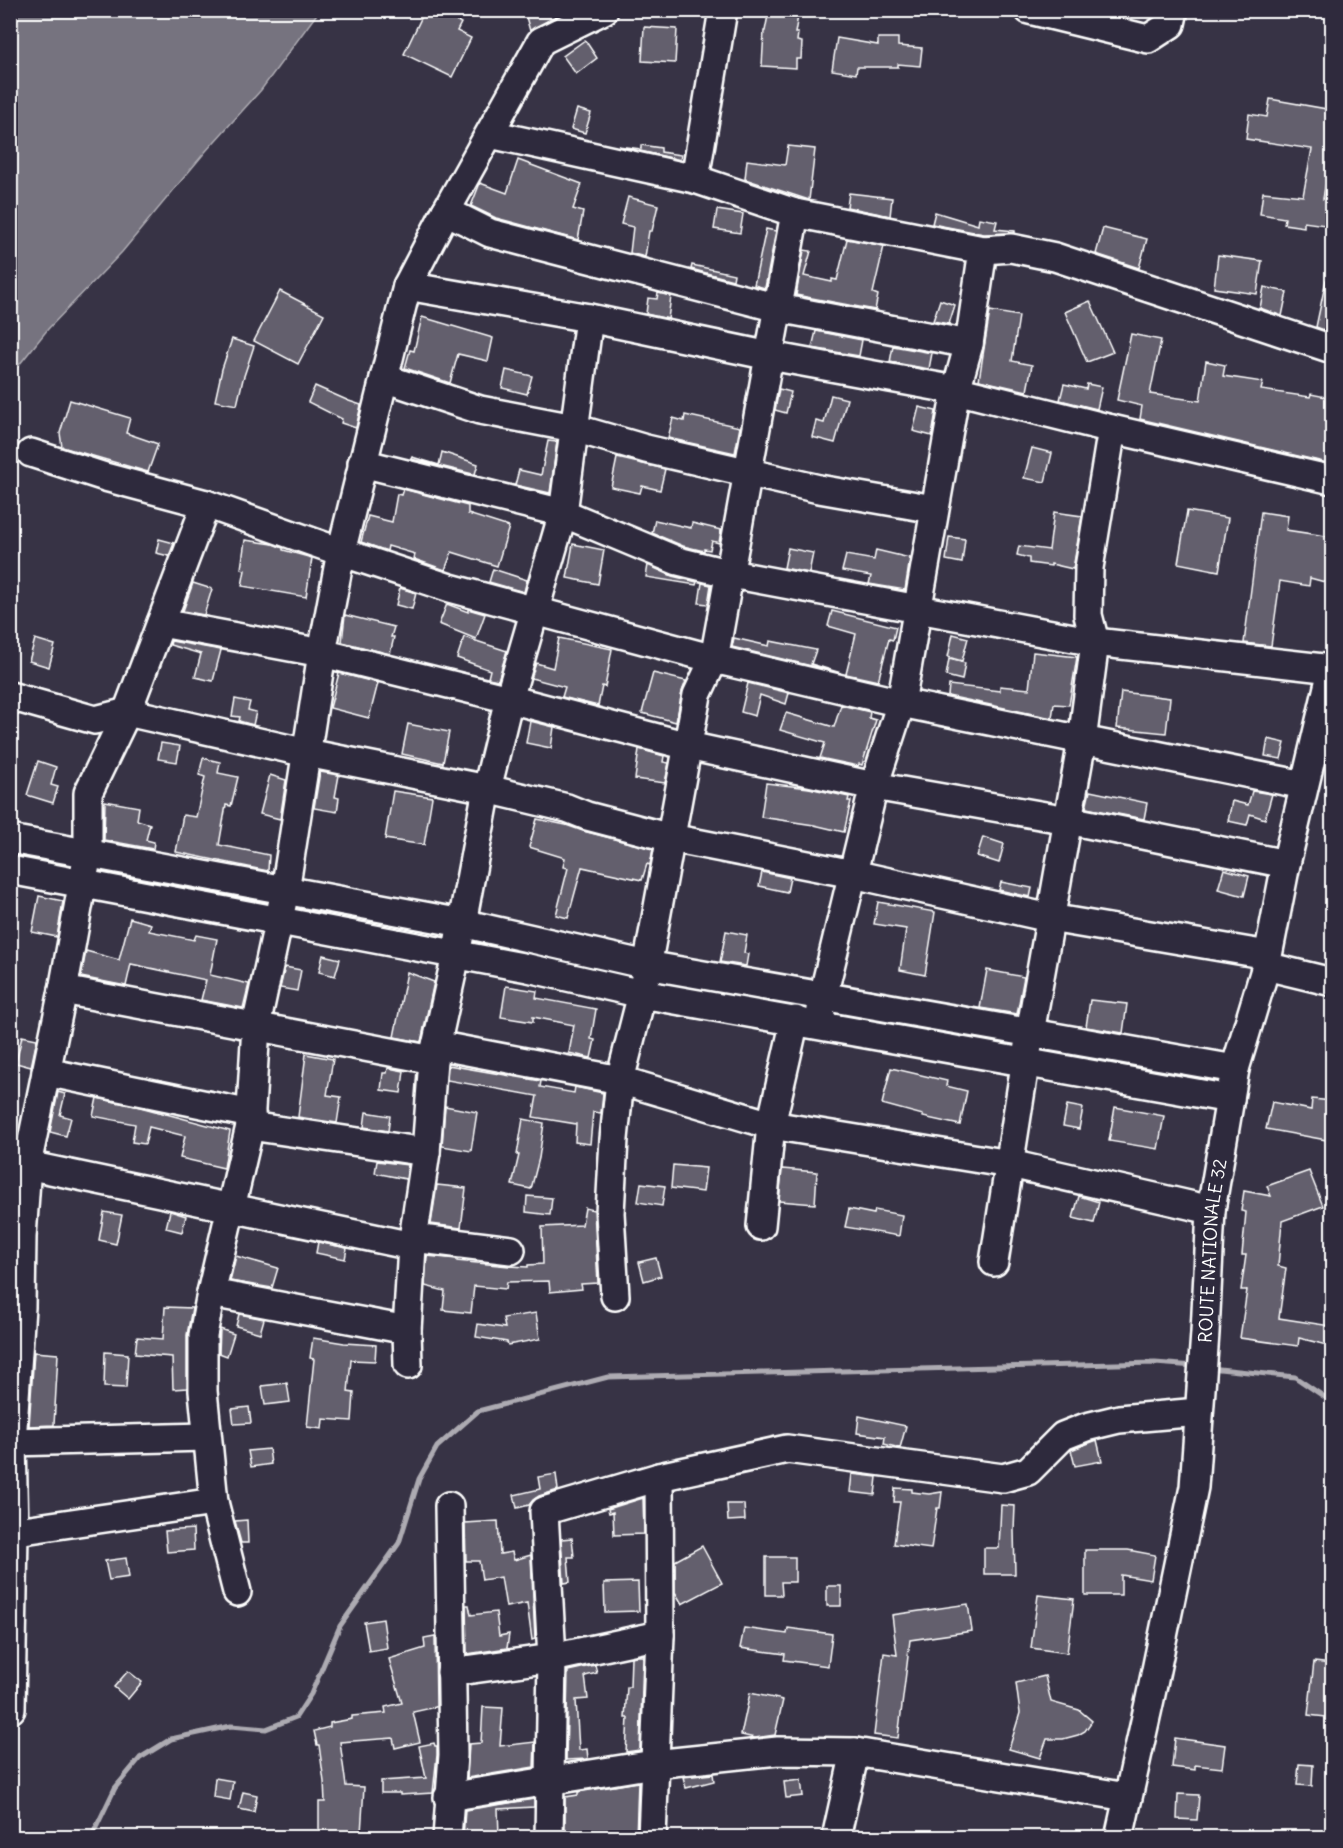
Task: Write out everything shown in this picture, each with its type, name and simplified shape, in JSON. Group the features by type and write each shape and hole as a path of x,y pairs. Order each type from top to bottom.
{"street":[{"path":"237,1592 214,1502 206,1437 203,1335 250,1120 256,1026 285,891 322,653 341,552 407,286 446,211 542,41 604,10"},
{"path":"695,179 723,10"},
{"path":"1029,10 1148,39 1171,24 1174,10"},
{"path":"489,134 695,179 795,213 983,250 1011,248 1055,258 1332,349"},
{"path":"446,211 490,233 778,308 969,345"},
{"path":"615,1296 610,1213 620,1080 642,993 697,695 714,658 795,213"},
{"path":"761,1226 771,1125 807,1022 823,996 874,786 901,703 934,509 957,390 969,345 983,250"},
{"path":"407,286 589,318 770,356 957,390 1332,480"},
{"path":"408,1365 407,1330 413,1242 426,1152 435,1053 487,789 509,699 564,513 589,318"},
{"path":"384,378 480,410 574,428 646,449 819,489 934,509"},
{"path":"994,1262 1030,1033 1082,741 1095,642 1088,615 1089,568 1112,429"},
{"path":"31,453 105,477 206,504 450,588 714,658 901,703 1304,785"},
{"path":"362,464 564,513 678,561 731,573 1095,642 1332,669"},
{"path":"11,1709 11,1442 21,1307 22,1238 27,1165 83,884 88,853 88,793 127,712 206,504"},
{"path":"161,623 322,653 688,746 874,786 1068,820 1286,864"},
{"name":"ROUTE NATIONALE 32","path":"1119,1838 1194,1487 1211,1210 1234,1069 1267,960 1286,864 1332,669"},
{"path":"10,696 95,720 127,712 307,753 487,789 567,808 587,816 671,838 853,874 1050,918 1267,960 1332,982"},
{"path":"10,839 462,923 647,965 1234,1069"},
{"path":"10,870 279,920 642,993 1230,1099"},
{"path":"63,990 256,1026 620,1080 771,1125 1010,1164 1211,1210"},
{"path":"46,1072 250,1120 426,1152"},
{"path":"27,1165 413,1242 511,1250"},
{"path":"211,1293 407,1330"},
{"path":"549,1838 552,1658 544,1511 659,1477 788,1449 1003,1478 1028,1471 1063,1436 1086,1427 1199,1400"},
{"path":"11,1442 206,1437"},
{"path":"652,1838 660,1635 659,1477"},
{"path":"12,1532 214,1502"},
{"path":"447,1838 448,1797 453,1755 449,1506"},
{"path":"451,1672 552,1658 660,1635"},
{"path":"448,1797 654,1764 778,1751 855,1752 1127,1797"},
{"path":"836,1838 855,1752"}],"shaded area":[{"path":"11,10 319,11 261,90 206,151 122,252 48,329 15,370 11,379"}],"building":[{"path":"425,10 436,10 461,23 457,31 471,38 452,77 404,54"},
{"path":"524,10 567,10 530,31"},
{"path":"769,10 799,10 795,33 798,33 797,41 802,42 801,59 796,59 796,68 762,66 764,31"},
{"path":"644,27 677,29 675,63 642,61"},
{"path":"837,38 878,45 878,38 898,38 898,46 922,48 920,66 898,64 898,67 857,67 856,74 832,70"},
{"path":"585,40 597,58 576,74 563,56"},
{"path":"1270,99 1332,110 1332,149 1323,199 1328,199 1327,207 1332,208 1332,223 1325,221 1325,225 1304,222 1304,227 1284,224 1285,218 1260,214 1263,192 1303,196 1312,149 1246,139 1249,114 1267,117"},
{"path":"577,109 591,113 585,133 571,129"},
{"path":"641,145 661,148 661,152 681,155 680,160 618,146 641,149"},
{"path":"788,146 815,149 809,200 745,179 747,160 785,165"},
{"path":"518,160 582,184 573,209 583,212 578,240 496,218 471,206 480,183 507,193"},
{"path":"849,193 892,198 890,216 847,207"},
{"path":"628,197 658,205 652,231 649,231 645,257 630,253 633,227 621,224"},
{"path":"717,210 743,214 740,233 714,229"},
{"path":"935,212 978,225 979,218 997,221 995,229 1015,231 1015,233 984,234 932,224"},
{"path":"1103,228 1147,239 1139,268 1096,254"},
{"path":"766,229 776,231 765,288 754,285"},
{"path":"847,239 884,246 873,293 878,295 875,310 796,295 804,250 811,251 804,276 832,282 832,279 837,280"},
{"path":"1218,255 1262,261 1257,294 1214,288"},
{"path":"692,265 734,274 733,280 691,269"},
{"path":"1326,280 1332,281 1332,333 1316,327"},
{"path":"1264,287 1287,292 1282,316 1260,308"},
{"path":"280,291 324,314 298,364 254,341"},
{"path":"658,293 671,296 668,319 646,314 648,298 657,299"},
{"path":"940,300 955,305 949,324 933,321"},
{"path":"1090,301 1113,352 1087,362 1065,312"},
{"path":"990,311 1019,316 1012,361 1032,365 1027,391 979,380"},
{"path":"422,317 493,338 488,361 458,354 450,383 405,368 410,350 414,351"},
{"path":"816,331 862,340 859,356 812,348"},
{"path":"1131,334 1161,340 1150,394 1200,401 1206,361 1225,365 1223,376 1263,382 1261,390 1331,398 1329,408 1332,409 1332,464 1140,419 1142,406 1117,400"},
{"path":"232,339 254,346 237,405 215,401"},
{"path":"893,346 932,353 929,369 890,362"},
{"path":"506,370 532,376 527,394 502,388"},
{"path":"1064,384 1086,389 1087,384 1102,387 1097,409 1060,400"},
{"path":"315,386 361,405 356,428 341,423 342,419 308,402"},
{"path":"779,389 791,392 786,413 775,410"},
{"path":"831,395 847,399 835,443 812,437 816,421 824,423"},
{"path":"70,400 130,418 126,433 158,444 148,472 62,447 60,433"},
{"path":"919,407 936,411 932,436 913,431"},
{"path":"685,415 740,427 735,453 668,438 673,418 684,421"},
{"path":"548,441 557,442 550,493 515,485 519,470 541,475"},
{"path":"1032,448 1052,453 1045,482 1024,478"},
{"path":"442,452 478,464 475,474 477,475 411,459 412,457 439,465"},
{"path":"617,458 665,469 660,490 642,486 640,493 611,487"},
{"path":"403,489 468,506 468,514 509,527 497,566 452,552 445,570 414,559 415,554 388,546 387,551 361,542 368,516 392,522 397,494 401,495"},
{"path":"1187,511 1228,518 1219,571 1178,563"},
{"path":"1054,512 1082,516 1073,569 1051,564 1051,566 1029,563 1029,558 1017,555 1019,546 1049,550"},
{"path":"1261,512 1288,516 1286,530 1332,537 1332,584 1310,578 1309,586 1280,581 1271,646 1244,643"},
{"path":"655,520 691,528 692,523 721,530 719,543 712,541 710,550 704,549 704,551 683,546 652,533"},
{"path":"949,537 965,539 962,563 946,560"},
{"path":"159,539 174,543 169,556 156,553"},
{"path":"245,540 273,544 283,550 312,558 306,597 242,586 245,570 241,569"},
{"path":"573,544 604,550 598,584 567,578"},
{"path":"788,548 813,553 809,573 784,568"},
{"path":"876,550 910,558 905,590 869,584 871,576 842,571 846,555 874,560"},
{"path":"648,565 672,576 697,582 696,585 646,577"},
{"path":"493,569 527,580 524,592 489,582"},
{"path":"193,583 212,589 204,615 183,611"},
{"path":"702,583 711,585 708,604 699,603"},
{"path":"400,588 416,593 412,609 396,605"},
{"path":"447,604 468,612 468,609 485,614 476,639 439,624"},
{"path":"832,611 896,627 893,640 889,639 878,681 846,674 856,634 828,626"},
{"path":"345,615 394,627 390,654 342,642"},
{"path":"953,634 968,638 962,661 948,657"},
{"path":"464,637 507,651 498,680 488,678 490,670 457,658"},
{"path":"559,638 612,649 605,687 602,686 598,706 562,697 565,687 531,678 536,663 553,668"},
{"path":"734,638 769,646 770,641 816,650 811,664 841,673 732,647"},
{"path":"35,639 55,645 49,667 29,661"},
{"path":"171,641 221,650 213,681 195,677 201,654 170,645"},
{"path":"1033,652 1077,657 1069,705 1054,704 1052,718 948,696 949,685 1000,691 1000,686 1029,689"},
{"path":"949,659 965,663 962,680 946,676"},
{"path":"339,673 378,683 369,718 330,708"},
{"path":"653,673 686,681 676,722 642,713"},
{"path":"748,683 789,693 786,704 760,695 755,716 741,712"},
{"path":"1121,692 1170,698 1166,733 1117,728"},
{"path":"235,699 250,702 248,710 256,712 253,725 239,721 240,717 232,716"},
{"path":"841,705 870,712 869,718 876,720 862,765 820,758 825,743 780,730 786,713 834,727"},
{"path":"530,721 554,727 551,748 526,743"},
{"path":"408,724 449,732 443,763 402,754"},
{"path":"1268,739 1285,743 1281,759 1265,756"},
{"path":"161,743 180,746 177,762 158,759"},
{"path":"639,749 664,756 663,762 669,763 665,783 635,779"},
{"path":"203,758 220,762 218,773 238,777 231,806 226,805 219,845 269,855 268,871 176,852 183,815 196,817 205,777 199,775"},
{"path":"38,761 56,767 51,785 58,787 53,803 27,795"},
{"path":"320,772 339,775 335,797 339,798 337,812 314,808"},
{"path":"270,775 286,780 280,819 260,814"},
{"path":"766,783 809,788 849,797 848,801 851,801 844,832 761,817"},
{"path":"393,791 432,797 424,845 385,839"},
{"path":"1090,791 1147,803 1144,819 1086,808"},
{"path":"1252,791 1272,794 1265,819 1250,814 1247,825 1228,821 1232,801 1248,805"},
{"path":"105,801 139,807 137,820 150,824 146,840 154,842 153,849 104,840"},
{"path":"537,819 653,849 650,865 647,864 642,880 582,867 568,918 556,915 568,868 563,867 565,858 529,847"},
{"path":"983,837 1004,844 999,863 977,856"},
{"path":"1224,869 1249,876 1244,896 1218,889"},
{"path":"762,872 790,878 787,892 759,886"},
{"path":"1001,882 1032,888 1030,897 999,890"},
{"path":"39,896 63,901 57,937 32,932"},
{"path":"878,902 935,912 925,975 900,970 906,929 874,924"},
{"path":"130,918 151,924 149,931 194,940 196,935 217,939 210,975 249,984 243,1008 201,1000 206,980 131,964 126,986 81,977 86,951 119,960"},
{"path":"726,931 747,935 744,953 748,954 746,966 720,962"},
{"path":"323,955 340,959 335,976 319,972"},
{"path":"285,967 301,970 297,991 280,988"},
{"path":"987,970 1024,977 1017,1014 980,1008"},
{"path":"407,972 434,982 421,1042 394,1037"},
{"path":"506,986 537,991 536,998 596,1009 591,1039 595,1040 591,1058 569,1053 574,1025 533,1017 533,1022 501,1017"},
{"path":"1090,1000 1127,1004 1123,1033 1086,1027"},
{"path":"22,1036 37,1039 31,1067 16,1063"},
{"path":"306,1054 333,1059 327,1095 341,1097 337,1123 298,1117"},
{"path":"448,1065 541,1081 540,1087 574,1093 575,1087 603,1093 601,1113 593,1112 590,1144 575,1142 576,1124 533,1117 537,1096 447,1080"},
{"path":"388,1068 404,1071 401,1093 381,1090 383,1073 387,1073"},
{"path":"891,1068 947,1081 946,1086 967,1091 960,1125 923,1117 923,1115 882,1104"},
{"path":"58,1092 65,1094 60,1115 71,1118 66,1136 50,1132"},
{"path":"97,1098 230,1131 224,1168 180,1158 185,1136 149,1127 145,1144 132,1142 135,1124 93,1116"},
{"path":"1312,1099 1332,1101 1332,1141 1266,1129 1272,1102 1311,1110"},
{"path":"1067,1105 1083,1108 1079,1129 1063,1126"},
{"path":"445,1106 477,1112 471,1151 442,1146"},
{"path":"1115,1107 1164,1116 1158,1149 1109,1141"},
{"path":"366,1112 390,1116 388,1131 364,1127"},
{"path":"523,1119 544,1123 539,1158 531,1189 512,1185 519,1155 517,1155"},
{"path":"377,1161 408,1165 406,1179 375,1173"},
{"path":"673,1165 706,1168 703,1192 671,1188"},
{"path":"782,1169 817,1172 815,1204 779,1201"},
{"path":"1309,1171 1323,1206 1282,1221 1278,1266 1286,1268 1279,1318 1331,1326 1327,1345 1299,1338 1298,1346 1240,1338 1247,1290 1241,1290 1246,1255 1242,1255 1246,1212 1241,1211 1244,1191 1271,1196 1267,1186"},
{"path":"641,1183 665,1186 662,1206 638,1202"},
{"path":"437,1185 466,1188 461,1228 431,1224"},
{"path":"527,1196 552,1198 550,1215 526,1212"},
{"path":"1079,1196 1099,1202 1094,1223 1073,1218"},
{"path":"585,1208 594,1210 598,1283 581,1284 582,1289 550,1292 549,1281 507,1282 506,1289 474,1286 471,1313 443,1310 445,1291 425,1286 427,1256 509,1266 528,1267 528,1265 543,1264 542,1227 582,1225"},
{"path":"849,1209 874,1214 875,1210 902,1215 899,1236 845,1227"},
{"path":"170,1211 186,1216 182,1232 166,1228"},
{"path":"104,1212 122,1215 116,1244 99,1240"},
{"path":"318,1242 347,1248 345,1259 316,1253"},
{"path":"236,1256 278,1268 272,1288 230,1281"},
{"path":"656,1258 661,1276 644,1281 639,1262"},
{"path":"165,1307 192,1308 187,1335 187,1388 173,1389 172,1357 135,1354 137,1337 163,1339"},
{"path":"536,1313 540,1339 508,1345 507,1342 476,1337 478,1324 505,1328 503,1318"},
{"path":"239,1314 264,1319 260,1333 236,1326"},
{"path":"220,1329 234,1334 227,1356 219,1353"},
{"path":"313,1338 376,1345 375,1361 351,1360 348,1392 354,1393 352,1421 323,1419 322,1429 307,1427 314,1359 310,1358"},
{"path":"34,1352 58,1354 54,1425 29,1426"},
{"path":"105,1352 128,1354 126,1388 104,1387"},
{"path":"287,1383 290,1402 265,1405 262,1386"},
{"path":"249,1407 251,1423 234,1424 232,1409"},
{"path":"859,1416 906,1426 900,1448 884,1444 885,1437 857,1433"},
{"path":"1097,1440 1102,1461 1075,1466 1071,1450"},
{"path":"269,1449 271,1464 251,1467 248,1451"},
{"path":"556,1474 558,1490 539,1496 529,1505 517,1508 514,1495 540,1489 538,1477"},
{"path":"852,1474 877,1477 875,1495 850,1492"},
{"path":"895,1488 912,1489 912,1492 929,1494 942,1492 940,1508 937,1508 931,1549 894,1544 900,1502 894,1502"},
{"path":"643,1498 644,1534 614,1535 613,1512 609,1513 608,1509"},
{"path":"727,1504 744,1504 745,1520 728,1521"},
{"path":"1001,1505 1015,1506 1015,1574 984,1574 984,1548 999,1548"},
{"path":"247,1520 248,1543 241,1543 235,1521"},
{"path":"498,1521 500,1554 512,1552 514,1560 531,1555 535,1639 532,1640 527,1603 506,1607 501,1577 482,1580 479,1561 466,1561 465,1523"},
{"path":"193,1529 194,1550 167,1552 165,1531"},
{"path":"572,1538 574,1557 568,1557 570,1582 564,1583 561,1539"},
{"path":"702,1546 722,1583 682,1604 675,1592 675,1561"},
{"path":"1085,1550 1128,1550 1155,1555 1151,1580 1121,1575 1121,1595 1085,1595"},
{"path":"766,1557 795,1557 795,1582 781,1582 782,1595 766,1595"},
{"path":"126,1558 129,1577 109,1580 105,1561"},
{"path":"638,1582 639,1611 605,1612 604,1583"},
{"path":"827,1586 841,1586 841,1606 827,1606"},
{"path":"1038,1595 1074,1599 1067,1653 1031,1648"},
{"path":"968,1604 972,1631 910,1640 898,1738 874,1735 884,1653 897,1655 892,1615"},
{"path":"466,1605 469,1605 471,1615 496,1612 499,1636 509,1634 507,1648 467,1654"},
{"path":"383,1619 387,1648 369,1651 364,1622"},
{"path":"744,1628 787,1634 788,1628 832,1634 828,1666 784,1660 785,1654 740,1648"},
{"path":"435,1636 436,1707 413,1712 420,1742 395,1748 393,1738 340,1742 346,1786 364,1787 361,1833 319,1833 319,1802 325,1802 319,1745 317,1745 314,1731 330,1727 330,1723 352,1719 352,1716 386,1713 385,1707 402,1703 389,1659 425,1648 424,1638"},
{"path":"643,1656 640,1750 626,1752 627,1687 630,1687 631,1657"},
{"path":"1314,1662 1332,1664 1326,1717 1308,1715"},
{"path":"595,1665 597,1673 585,1676 588,1699 576,1700 579,1750 587,1749 588,1759 566,1760 568,1671"},
{"path":"128,1671 142,1682 128,1699 114,1687"},
{"path":"1045,1676 1051,1702 1079,1710 1092,1721 1085,1731 1078,1735 1063,1739 1047,1739 1040,1758 1009,1749 1020,1713 1016,1683"},
{"path":"750,1693 783,1700 775,1735 755,1738 741,1735"},
{"path":"483,1707 503,1708 500,1746 535,1742 534,1767 467,1778 469,1744 481,1743"},
{"path":"1175,1738 1225,1745 1222,1768 1195,1765 1195,1770 1172,1767"},
{"path":"434,1743 437,1746 437,1755 433,1793 400,1795 400,1793 381,1793 381,1781 426,1778 419,1746"},
{"path":"1299,1764 1313,1765 1312,1786 1297,1785"},
{"path":"713,1774 714,1781 686,1788 683,1777"},
{"path":"215,1778 233,1781 230,1800 213,1797"},
{"path":"801,1780 803,1796 786,1798 784,1782"},
{"path":"638,1782 636,1838 565,1838 565,1797 578,1795 578,1792"},
{"path":"243,1792 257,1795 254,1812 239,1809"},
{"path":"1178,1794 1199,1795 1197,1820 1177,1819"},
{"path":"534,1799 534,1807 498,1809 499,1835 463,1838 465,1810"}],"waterway":[{"path":"91,1838 115,1788 140,1758 171,1739 231,1726 266,1729 296,1717 311,1694 340,1626 399,1543 419,1479 437,1447 478,1411 608,1377 1155,1363 1195,1366"},
{"path":"1210,1368 1295,1377 1332,1402"}]}
